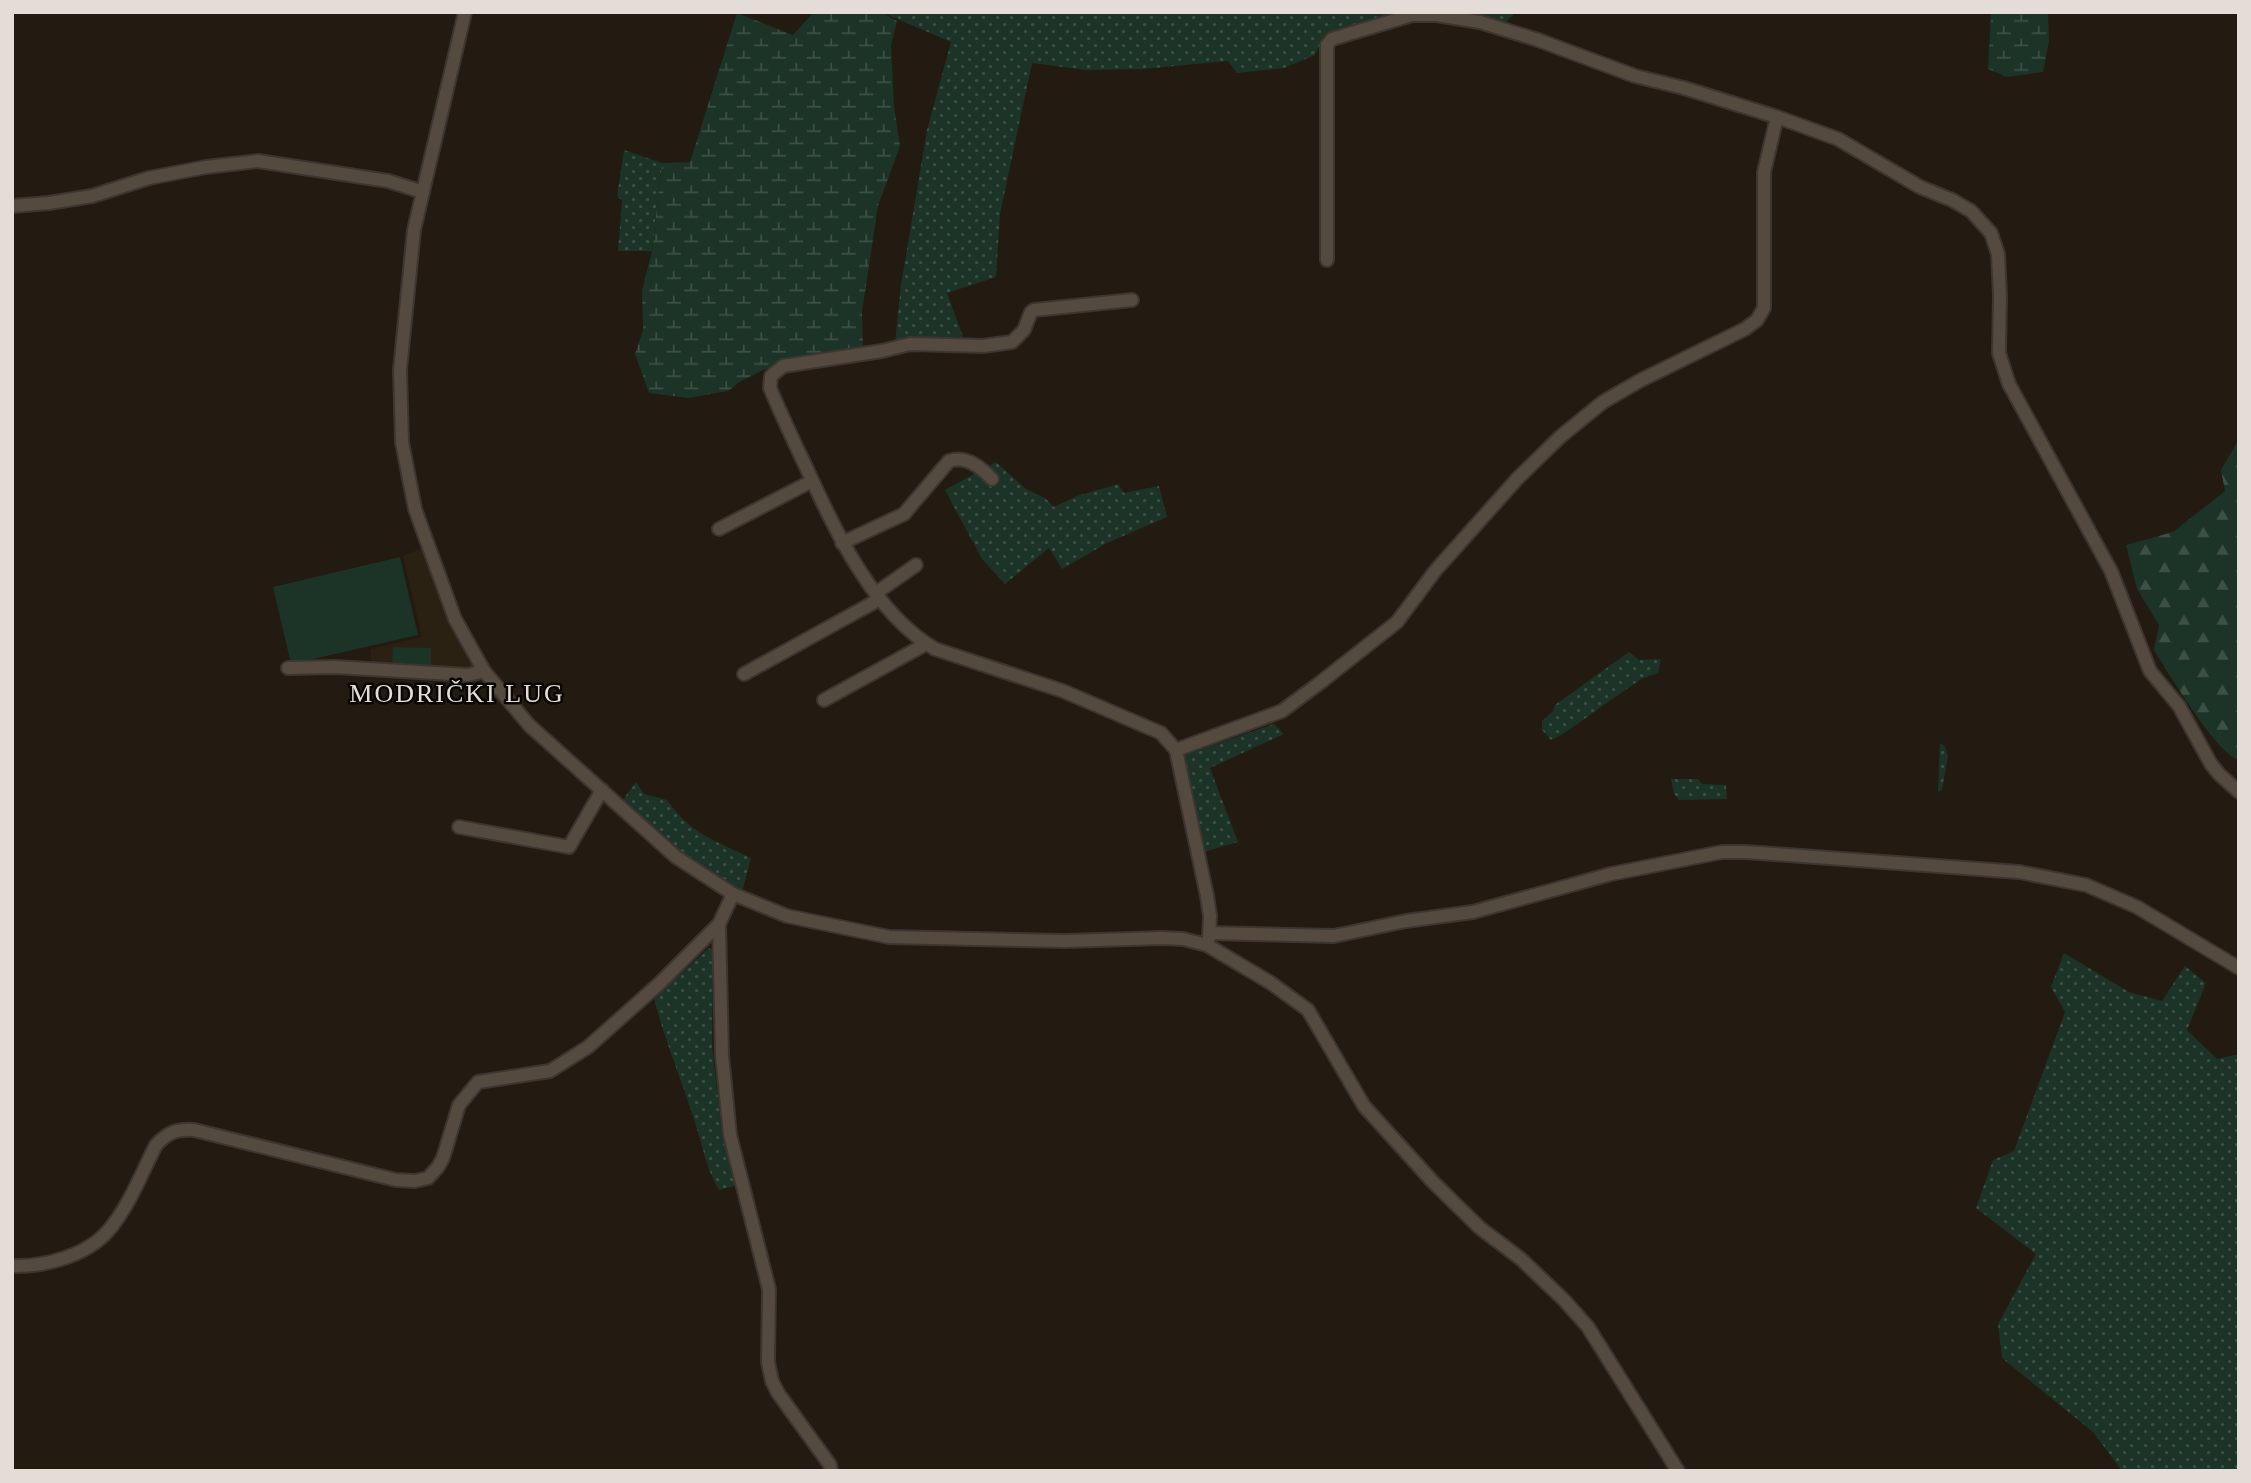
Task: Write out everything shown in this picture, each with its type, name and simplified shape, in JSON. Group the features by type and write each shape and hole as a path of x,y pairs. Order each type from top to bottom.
{"street":[{"path":"465,12 414,230 400,370 402,442 415,509 455,619 484,671 529,725 676,857 733,894 787,916 889,937 1065,941 1163,938 1196,942 1209,939 1334,936 1406,920 1473,912 1611,874 1722,852 1746,852 2007,871 2086,885 2137,907 2239,968"},
{"path":"1327,260 1327,45 1332,39 1412,15 1436,15 1480,22 1635,76 1777,117 1838,139 1920,187 1962,205 1985,224 1991,233 1997,254 2000,296 1999,353 2009,384 2111,571 2150,671 2179,706 2219,775 2239,792"},
{"path":"1176,750 1282,710 1321,682 1397,622 1435,571 1517,479 1559,437 1603,402 1641,380 1728,338 1757,320 1764,308 1764,172 1777,117"},
{"path":"12,206 92,195 149,178 206,167 258,162 388,181 423,192"},
{"path":"1132,300 1034,310 1024,330 1012,342 983,346 910,344 777,369 771,376 770,388 842,543 878,596 926,644 1063,691 1161,733 1176,750 1207,896 1209,939"},
{"path":"842,543 904,513 939,470 953,459 966,460 992,479"},
{"path":"719,529 812,481"},
{"path":"744,674 878,596 916,565"},
{"path":"824,699 926,644"},
{"path":"288,668 335,667 468,675 484,671"},
{"path":"459,827 569,847 602,790"},
{"path":"12,1266 57,1260 85,1249 107,1233 125,1206 156,1145 163,1137 178,1129 194,1130 396,1180 415,1181 428,1178 443,1158 459,1105 478,1082 550,1071 570,1060 611,1028 719,924 733,894"},
{"path":"719,924 722,1055 730,1135 769,1289 768,1362 778,1393 826,1459 831,1471"},
{"path":"1209,939 1308,1010 1364,1106 1457,1206 1480,1228 1521,1259 1588,1327 1678,1471"}],"shaded area":[{"path":"422,548 454,625 478,668 467,672 371,667 371,649 422,637 403,556"}],"green space":[{"path":"814,12 881,12 897,21 891,45 894,106 900,146 878,206 862,312 863,348 782,361 741,381 728,391 688,398 649,393 635,354 643,330 642,291 652,251 662,163 690,162 737,13 793,35"},
{"path":"881,12 1407,12 1323,37 1315,55 1284,68 1237,73 1228,61 1143,69 1086,70 1032,63 1000,214 996,277 947,293 966,345 895,342 901,285 927,130 951,42"},
{"path":"1460,12 1516,12 1506,22"},
{"path":"1991,12 2048,12 2049,41 2043,72 2007,77 1988,69"},
{"path":"624,150 662,163 652,251 618,251 622,200 617,197"},
{"path":"2239,439 2239,760 2218,744 2206,729 2154,650 2159,625 2137,589 2126,545 2173,532 2225,491 2221,470"},
{"path":"996,462 1026,489 1045,498 1054,507 1077,496 1118,484 1124,493 1159,486 1167,517 1107,543 1062,569 1049,548 1005,584 982,559 945,490"},
{"path":"400,557 418,635 291,664 273,587"},
{"path":"393,647 431,648 431,667 392,666"},
{"path":"1629,652 1639,660 1661,659 1658,673 1641,679 1551,740 1542,730 1542,721 1553,711 1555,705"},
{"path":"1274,724 1284,734 1210,768 1238,842 1197,854 1182,756"},
{"path":"1940,743 1945,747 1948,756 1942,790 1938,792"},
{"path":"1671,779 1698,779 1702,784 1726,785 1727,799 1679,800 1674,794"},
{"path":"636,782 644,794 667,800 694,829 751,858 742,892 680,852 622,801"},
{"path":"709,948 713,951 712,1046 723,1141 738,1185 719,1190 709,1168 654,998"},
{"path":"2064,953 2129,992 2162,1001 2185,966 2206,983 2187,1030 2217,1059 2239,1054 2239,1471 2122,1471 2093,1432 2002,1358 1998,1324 2036,1254 1976,1208 1993,1160 2014,1151 2065,1012 2051,987"}],"district":[{"name":"MODRIČKI LUG","path":"457,693"}]}
